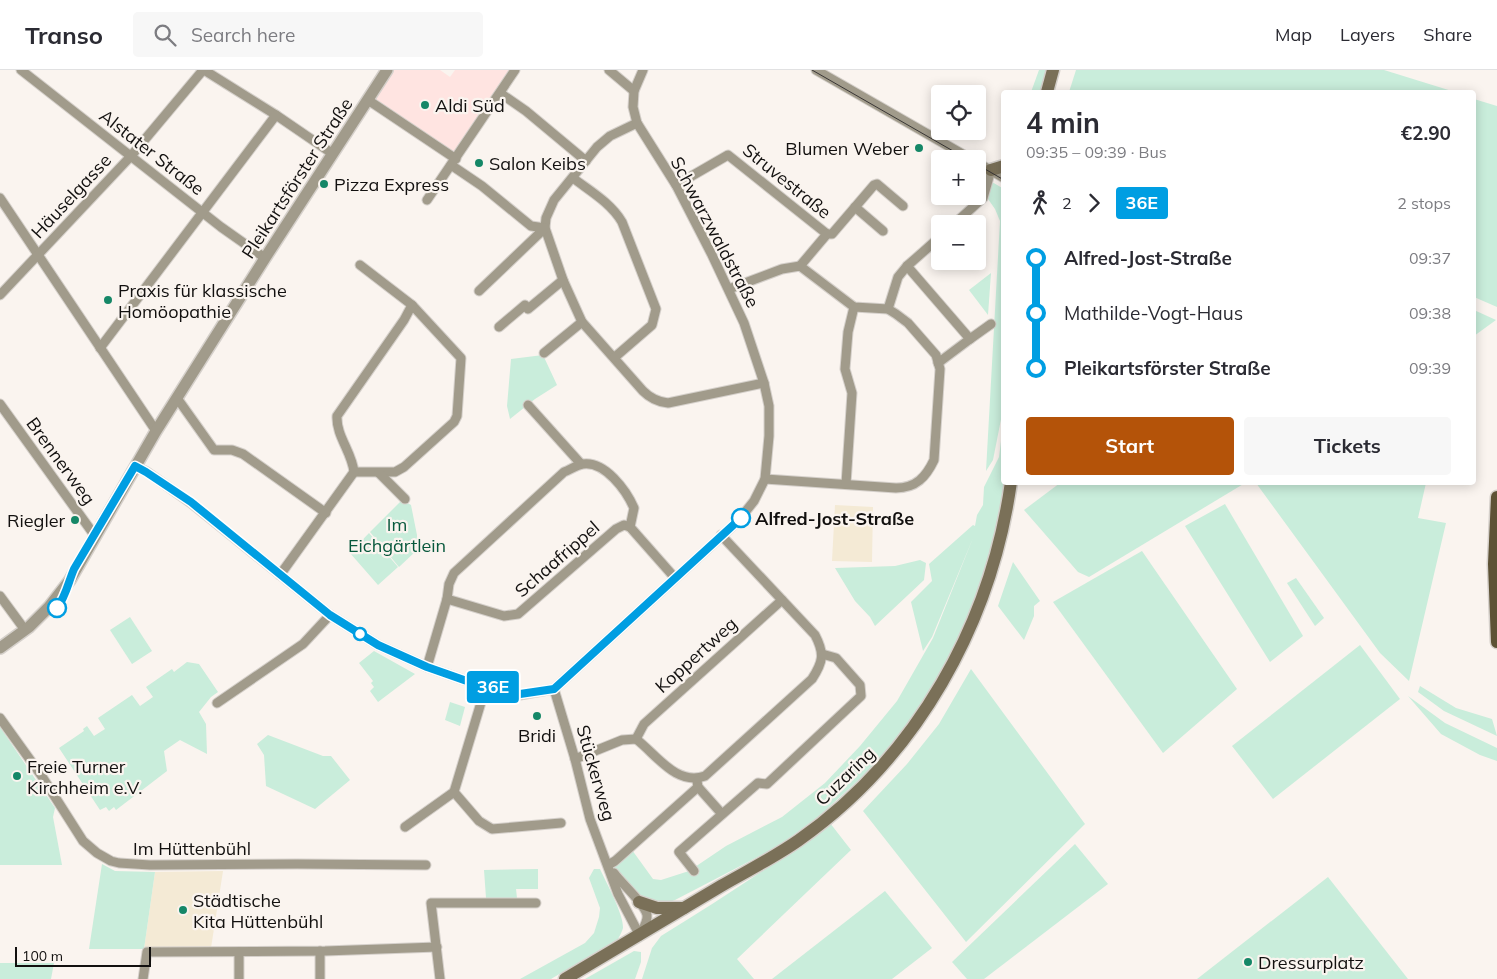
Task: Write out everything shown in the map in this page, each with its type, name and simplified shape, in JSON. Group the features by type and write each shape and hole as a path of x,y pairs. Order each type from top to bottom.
{"main road":[{"path":"1048,90 1053,70"},
{"path":"991,170 1001,167"},
{"name":"Cuzaring","path":"565,979 798,841 865,784 909,734 930,704 971,626 993,565 1006,519 1011,485"},
{"path":"1497,497 1494,574 1497,642"},
{"path":"639,902 657,908 684,908"}],"street":[{"name":"Alstater Straße","path":"21,70 265,258"},
{"name":"Häuselgasse","path":"0,296 131,156 203,70"},
{"path":"203,70 276,115 333,154"},
{"name":"Pleikartsförster Straße","path":"0,648 25,630 49,607 70,580 176,398 387,70"},
{"path":"427,200 515,70"},
{"path":"609,70 634,91"},
{"name":"Schwarzwaldstraße","path":"554,689 738,521 754,501 765,479 769,436 768,406 764,383 744,323 729,289 676,185 637,124 633,107 634,91 643,70"},
{"path":"816,70 955,150"},
{"path":"500,93 526,111 586,161"},
{"path":"368,100 454,162 531,226 545,228"},
{"path":"100,348 276,115"},
{"path":"637,124 610,136 597,147 554,200 546,218 545,228 563,280 582,322 615,357 643,391 663,403 764,383"},
{"name":"Struvestraße","path":"676,185 728,155 826,234 832,234 874,185 878,184 903,206"},
{"path":"986,167 1001,176"},
{"path":"964,215 983,198 991,170"},
{"path":"573,178 608,204 618,215 656,309 652,325 615,357"},
{"path":"0,198 156,431"},
{"name":"Struvestraße","path":"855,207 883,231"},
{"path":"479,292 545,228"},
{"name":"Struvestraße","path":"800,266 826,234"},
{"path":"888,309 898,277 931,245"},
{"path":"354,472 395,472 404,467 454,422 457,416 461,358 412,305 360,266"},
{"path":"729,289 782,269 800,266 854,307 888,309 908,323 936,355 940,368 934,460 929,471 918,483 904,488 765,479"},
{"path":"908,266 970,339"},
{"path":"499,327 525,305 528,309 563,280"},
{"path":"280,575 354,472 353,463 336,425 337,416 404,320 412,305"},
{"path":"846,484 852,393 845,369 848,332 854,307"},
{"path":"544,354 582,322"},
{"path":"938,363 991,324"},
{"path":"176,398 214,450 232,450 244,454 326,513"},
{"name":"Brennerweg","path":"0,404 95,536"},
{"path":"528,405 581,464"},
{"path":"427,667 447,599 449,584 454,573 564,472 581,464 590,464 603,469 623,489 634,508 630,528 675,578"},
{"path":"135,466 191,502 330,615 378,645 427,667 486,686 520,694 554,689"},
{"path":"380,473 405,499"},
{"name":"Schaafrippel","path":"447,599 504,616 518,614 616,529 624,525 630,528"},
{"path":"608,865 615,862 704,776 812,680 820,666 822,648 815,635 721,535"},
{"path":"0,596 25,630"},
{"name":"Koppertweg","path":"636,739 644,724 782,600"},
{"path":"217,703 303,644 330,615"},
{"path":"694,871 679,852 758,783 767,784 861,696 860,685 836,658 822,654"},
{"path":"405,827 454,792 486,686"},
{"name":"Stückerweg","path":"554,689 575,759 590,819 618,894 640,936"},
{"name":"Im Hüttenbühl","path":"0,718 41,775 84,841 97,854 112,861 150,865 426,865"},
{"path":"575,759 622,740 636,739 673,772 698,783 722,814"},
{"path":"454,792 479,820 492,829 561,824"},
{"name":"Stückerweg","path":"608,865 639,902 647,915 640,936"},
{"path":"440,979 431,903 536,903"},
{"path":"143,979 147,952 320,951 437,947"},
{"path":"320,951 320,979"},
{"path":"239,952 239,979"}],"shaded area":[{"path":"392,70 440,70 450,77 455,70 513,70 456,154 374,99"},
{"path":"835,505 873,507 872,562 832,561"},
{"name":"Städtische Kita Hüttenbühl","path":"223,871 211,948 144,949 155,872"}],"green space":[{"path":"1039,70 1047,70 1041,90 1032,90"},
{"path":"1076,70 1384,70 1449,90 1070,90"},
{"path":"1476,100 1497,106 1497,307 1476,298"},
{"path":"992,182 1001,187 1001,419 993,460 986,471 1000,221 988,199"},
{"path":"991,273 988,315 969,290"},
{"path":"1476,311 1496,320 1476,335"},
{"path":"543,355 557,385 535,399 510,419 507,406 511,359"},
{"path":"1001,441 1001,485 1006,485 999,519 972,614 945,669 908,726 873,767 818,817 777,847 667,903 658,902 637,894 611,866 632,850 653,879 661,880 689,871 726,846 782,817 825,783 860,746 897,701 933,638 973,538 932,637 923,651 911,602 932,581 929,564 973,525 975,526 977,515 983,505 984,487 999,457"},
{"path":"1057,485 1242,485 1089,577 1078,572 1024,510"},
{"path":"1257,485 1426,485 1418,518 1446,523 1409,681 1380,653"},
{"name":"Im Eichgärtlein","path":"402,500 411,505 417,535 417,550 399,567 370,532"},
{"path":"1225,504 1303,636 1270,662 1185,526"},
{"path":"369,533 398,567 378,585 350,553"},
{"path":"1142,551 1237,689 1163,753 1053,602"},
{"path":"920,560 926,563 924,580 875,626 870,617 855,601 835,568 895,566"},
{"path":"1013,562 1040,601 1034,606 1034,616 1024,640 998,606"},
{"path":"1296,578 1324,618 1315,626 1287,583"},
{"path":"130,617 152,651 132,664 110,630"},
{"path":"1360,645 1400,699 1273,799 1232,746"},
{"path":"374,651 415,674 378,702 370,691 374,687 371,683 373,681 359,663"},
{"path":"187,662 199,664 218,692 211,697 199,712 206,724 207,754 180,740 164,751 167,771 116,810 114,807 109,811 106,807 100,810 59,748 84,731 83,729 87,726 94,736 105,729 98,718 132,695 140,706 153,697 146,687 172,669 174,672"},
{"path":"971,669 1085,824 966,942 863,811 907,764 939,724"},
{"path":"1420,686 1456,708 1492,719 1497,736 1444,711 1418,692"},
{"path":"1408,696 1445,723 1497,748 1497,761 1480,755 1441,734"},
{"path":"450,702 465,707 460,726 445,720"},
{"name":"Freie Turner Kirchheim e.V.","path":"0,727 55,808 53,817 62,865 0,865"},
{"path":"268,735 323,756 331,756 350,780 315,809 266,786 264,755 257,744"},
{"path":"830,823 851,850 737,959 754,979 642,979 652,948 661,936 768,867"},
{"path":"1075,844 1108,884 984,979 967,979 952,962"},
{"path":"102,864 115,871 155,872 144,949 89,949"},
{"path":"538,869 538,889 516,889 517,898 486,898 484,870"},
{"path":"594,869 600,869 621,915 623,928 618,939 551,979 520,979 585,943 594,933 600,908 589,878"},
{"path":"1328,877 1408,979 1197,979"},
{"path":"885,891 932,948 892,979 772,979"},
{"path":"634,951 641,952 641,962 635,979 585,979"},
{"path":"0,963 54,963 51,979 0,979"}],"tram line":[{"path":"812,70 951,150"},
{"path":"986,170 1001,178"}],"bus line":[{"name":"36E","path":"57,608 66,596 74,569 135,466 191,502 330,615 378,645 427,667 464,680 520,694 554,689 741,518"}],"place":[{"name":"Aldi Süd","path":"425,105"},
{"name":"Blumen Weber","path":"919,148"},
{"name":"Salon Keibs","path":"479,163"},
{"name":"Pizza Express","path":"324,184"},
{"name":"Praxis für klassische Homöopathie","path":"108,300"},
{"name":"Alfred-Jost-Straße","path":"741,518"},
{"name":"Riegler","path":"75,520"},
{"name":"Bridi","path":"537,716"},
{"name":"Freie Turner Kirchheim e.V.","path":"17,776"},
{"name":"Städtische Kita Hüttenbühl","path":"183,910"},
{"name":"Dressurplatz","path":"1248,962"}]}
